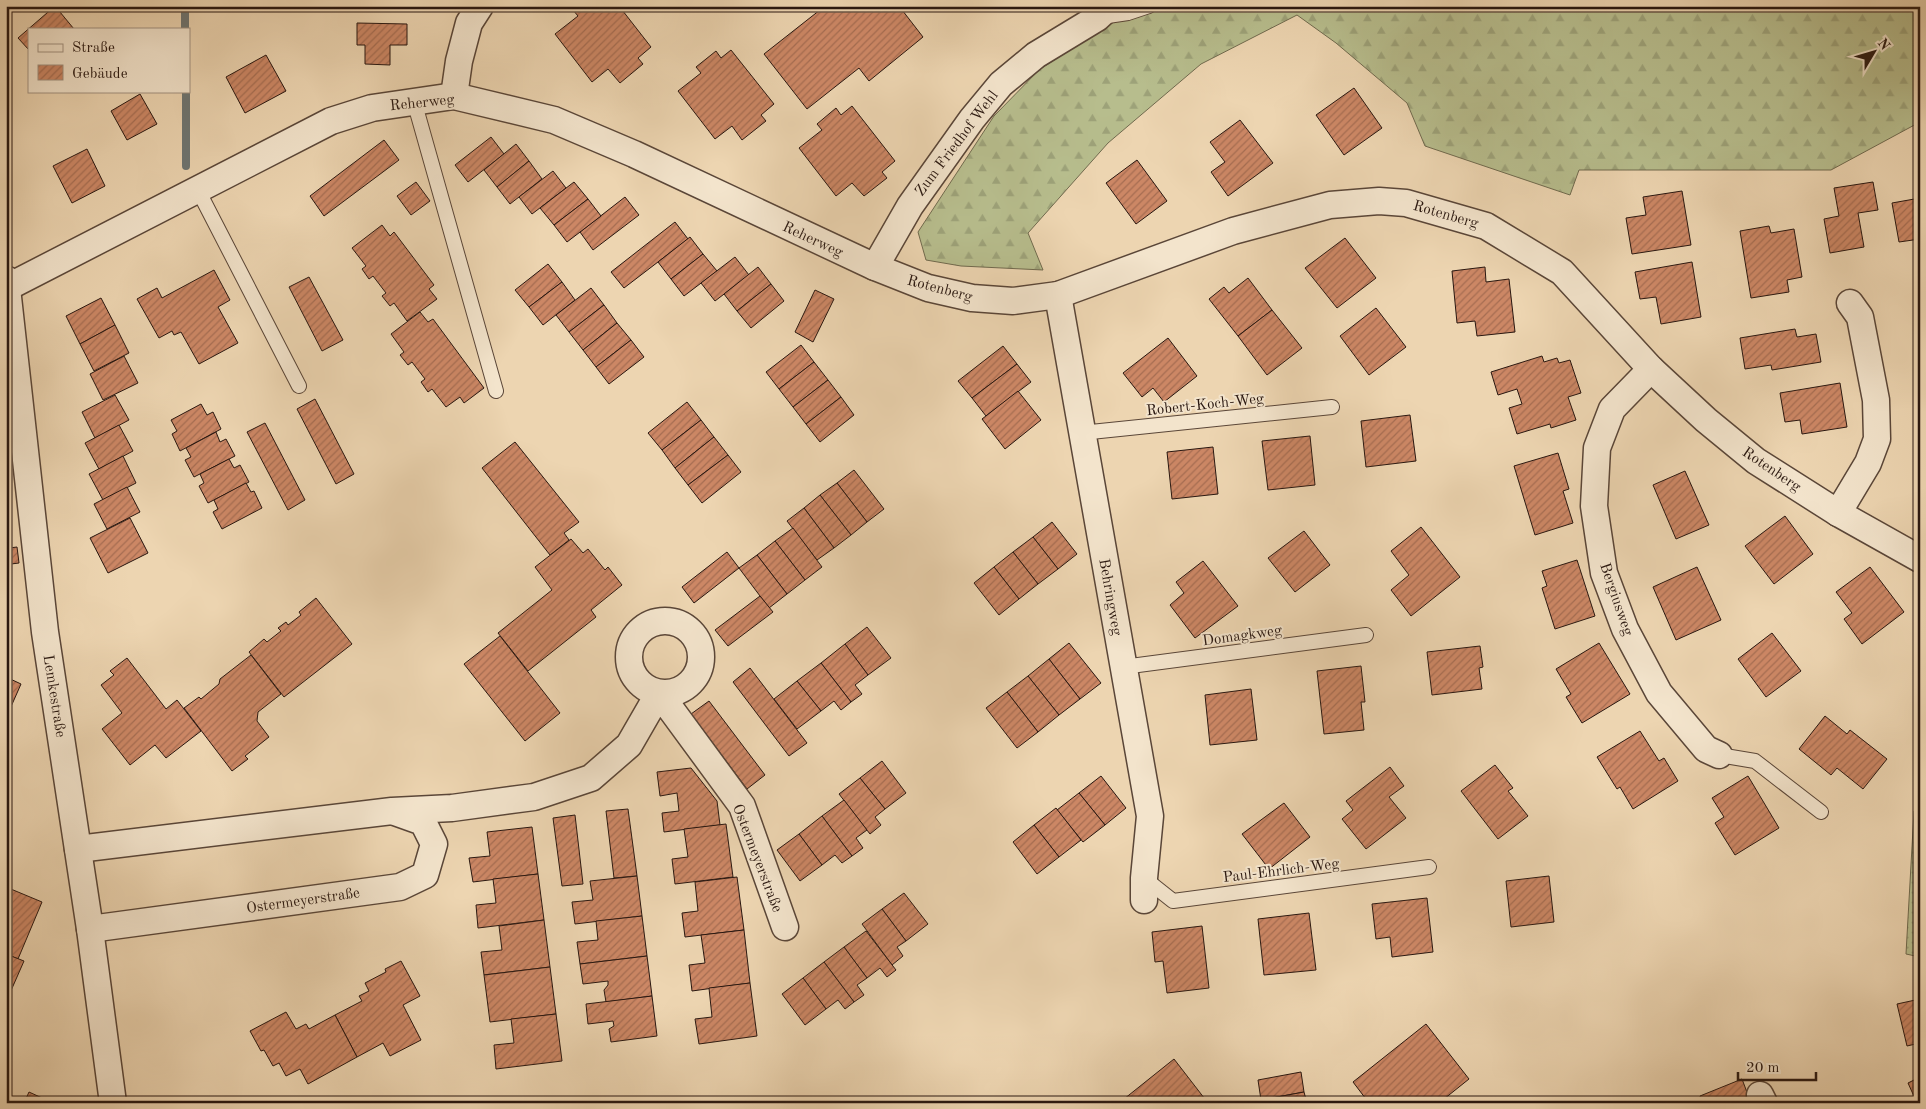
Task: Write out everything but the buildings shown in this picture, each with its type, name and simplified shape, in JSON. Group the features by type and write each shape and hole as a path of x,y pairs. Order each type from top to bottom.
{"street":[{"path":"454,96 459,61 469,23 480,6"},
{"name":"Zum Friedhof Wehl","path":"875,267 910,206 972,119 1001,84 1036,55 1103,12"},
{"name":"Reherweg","path":"7,285 331,121 372,108 454,96 554,120 634,154 875,267"},
{"name":"Rotenberg","path":"875,267 928,288 972,298 1013,301 1058,295 1233,231 1330,206 1379,201 1406,203 1486,226 1562,272 1651,369 1706,420 1756,461 1838,513 1920,559"},
{"name":"Lemkestraße","path":"7,285 37,567 90,929 113,1103"},
{"name":"Behringweg","path":"1058,295 1150,816 1144,889"},
{"path":"1838,513 1868,463 1877,439 1876,400 1860,317 1850,303"},
{"name":"Bergiusweg","path":"1651,369 1612,409 1598,448 1594,506 1604,573 1625,630 1659,693 1706,748 1720,755"},
{"name":"Ostermeyerstraße","path":"78,850 534,797 590,778 629,745 659,693 742,806 785,927"},
{"name":"Ostermeyerstraße","path":"90,929 400,886 425,875 434,844 423,822 392,812"}],"lane":[{"path":"1103,12 1128,13 1149,6"},
{"path":"414,101 496,392"},
{"path":"198,190 299,386"},
{"name":"Robert-Koch-Weg","path":"1081,433 1332,407"},
{"name":"Domagkweg","path":"1123,667 1366,635"},
{"path":"1720,755 1755,762 1821,812"},
{"name":"Paul-Ehrlich-Weg","path":"1144,889 1173,901 1429,867"}],"green space":[{"path":"1090,6 1920,6 1920,122 1831,170 1579,170 1570,195 1425,146 1407,103 1336,43 1297,15 1201,64 1108,143 1028,233 1043,270 961,266 926,260 918,232 994,116 1040,69 1100,31"},
{"path":"1914,811 1920,811 1920,957 1906,954"}],"waterway":[{"path":"185,6 185,28"},
{"path":"186,92 186,166"}]}
